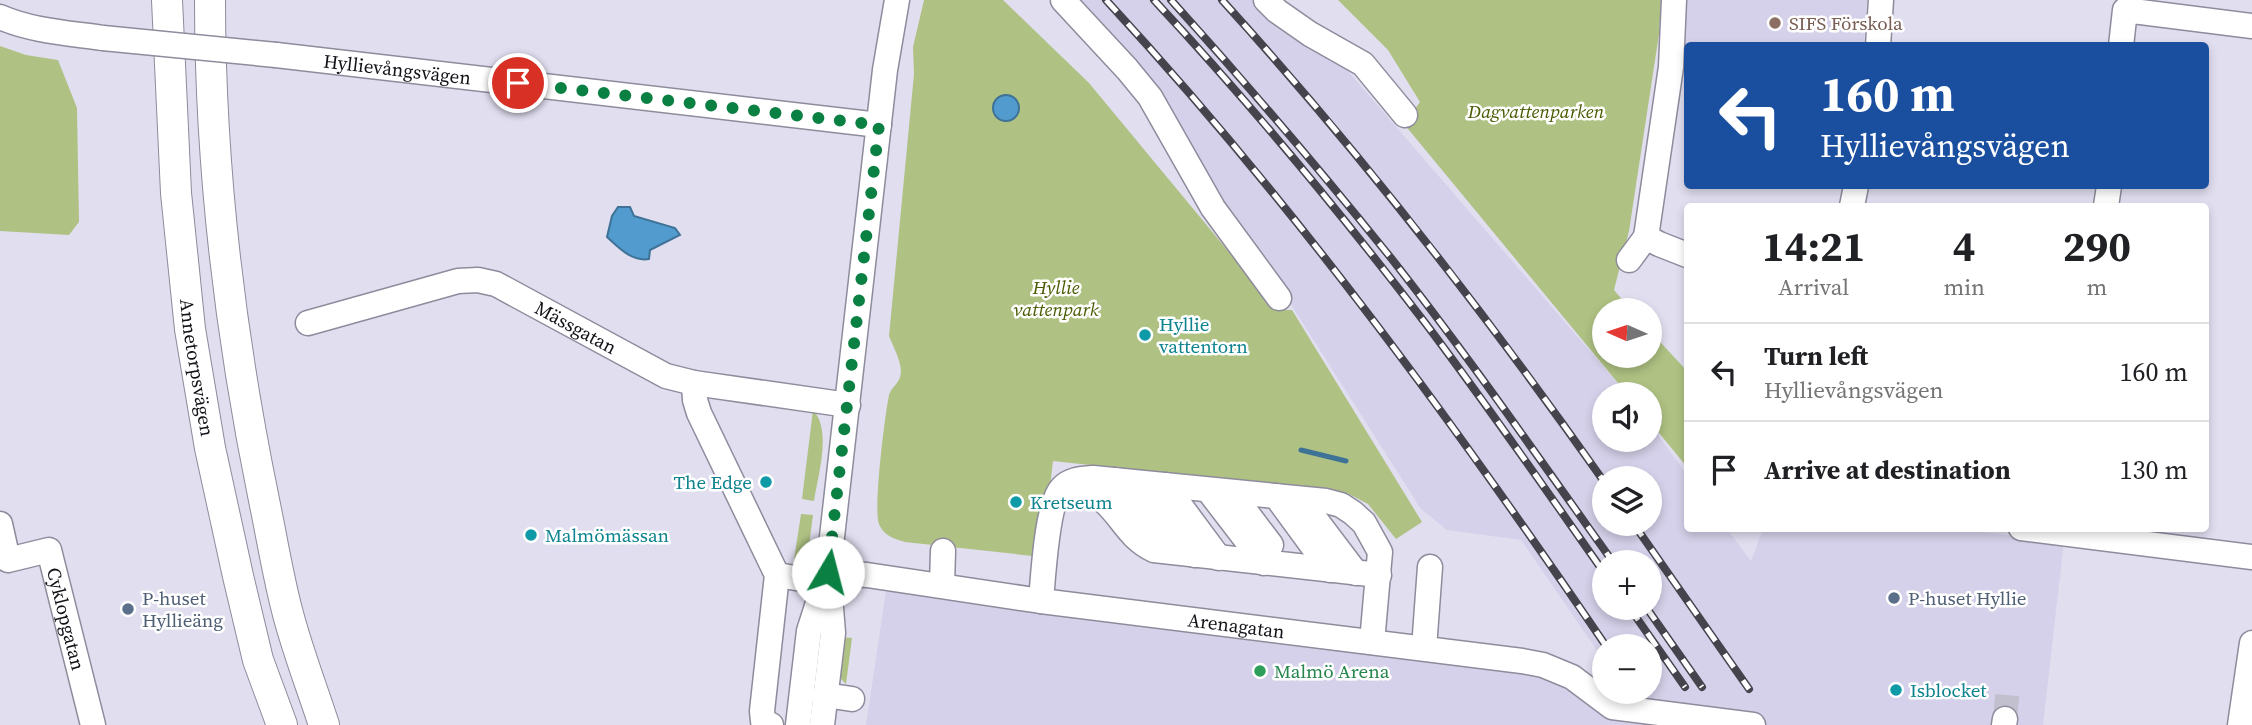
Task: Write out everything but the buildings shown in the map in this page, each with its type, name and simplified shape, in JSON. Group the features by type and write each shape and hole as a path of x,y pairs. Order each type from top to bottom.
{"main road":[{"name":"Annetorpsvägen","path":"167,0 176,193 190,329 210,448 258,660 282,725"},
{"name":"Annetorpsvägen","path":"210,0 213,103 221,216 230,307 245,405 288,614 324,725"},
{"path":"258,660 265,725"}],"street":[{"path":"798,725 809,631 828,572 887,57 897,0"},
{"path":"1063,0 1150,97 1213,208 1279,298"},
{"path":"1266,0 1277,11 1310,33 1363,64 1405,115"},
{"path":"1629,260 1646,237 1671,67 1674,0"},
{"path":"1878,42 1881,0"},
{"path":"2122,42 2125,10 2160,8 2252,26"},
{"name":"Hyllievångsvägen","path":"0,17 18,25 103,38 276,55 879,125"},
{"path":"1646,237 1684,254"},
{"name":"Mässgatan","path":"308,323 458,281 478,280 496,284 666,376 694,383 848,405"},
{"path":"694,383 699,413 777,575 762,711 763,721 771,725"},
{"path":"1041,601 1052,506 1061,488 1074,480 1093,478 1325,501 1341,505 1364,523 1380,552 1370,574 1372,642"},
{"path":"1115,480 1167,552"},
{"path":"1140,483 1263,563"},
{"path":"1066,485 1086,488 1101,497 1146,546 1167,552 1370,574"},
{"path":"1231,492 1263,563"},
{"path":"1231,492 1263,563"},
{"path":"1231,492 1263,563"},
{"path":"1231,492 1370,574"},
{"name":"Cyklopgatan","path":"0,524 4,561 49,550 93,725"},
{"path":"2034,534 2252,557"},
{"path":"942,585 943,551"},
{"path":"1424,648 1430,567"},
{"path":"822,725 833,633 828,572"},
{"name":"Arenagatan","path":"777,575 802,579 828,572 942,585 1041,601 1543,665 1572,677 1612,707 1638,718 1753,725"},
{"path":"2240,725 2252,643"},
{"path":"825,695 852,699"},
{"path":"825,695 840,725"}],"shaded area":[{"path":"1053,0 1283,0 1341,42 1334,55 1592,354 1592,368 1605,368 1617,382 1592,382 1592,452 1662,452 1662,441 1684,471 1684,532 1729,532 1751,561 1762,532 1980,532 2064,541 2043,725 866,725 886,591 1592,674 1592,704 1662,704 1662,634 1592,634 1592,643 1521,540 1447,530 1421,509 1290,303 1129,85"},
{"name":"SIFS Förskola","path":"1685,0 1867,0 1864,42 1684,42 1683,50"}],"green space":[{"name":"Hyllie vattenpark","path":"924,0 1003,0 1089,83 1243,269 1273,310 1292,310 1422,522 1396,539 1368,504 1347,493 1053,461 1042,557 905,542 883,531 878,515 882,440 889,395 901,372 889,336 914,74 913,47"},
{"name":"Dagvattenparken","path":"1338,0 1661,0 1659,34 1629,231 1614,290 1621,298 1592,298 1592,352 1404,124 1420,102 1388,50"},
{"path":"0,46 26,55 58,60 77,108 79,222 69,235 0,231"},
{"name":"Dagvattenparken","path":"1662,344 1684,368 1684,463 1662,437 1662,382 1617,382 1606,368 1662,368"},
{"path":"813,410 819,419 823,441 814,501 802,499"},
{"path":"801,514 813,515 806,569 792,573"},
{"path":"841,637 852,638 846,684 838,676"}],"water":[{"path":"1006,95 1015,99 1019,108 1015,117 1006,121 997,117 993,108 997,99"},
{"path":"618,207 630,207 634,216 675,228 680,235 650,250 649,259 631,256 607,237 612,216"}],"waterway":[{"path":"1301,450 1346,461"}],"tunnel":[{"path":"2005,719 2008,687"}],"railway":[{"path":"1106,0 1241,154 1368,314 1489,478 1598,634"},
{"path":"1154,0 1260,118 1394,282 1472,386 1592,556"},
{"path":"1171,0 1283,128 1391,258 1604,550"},
{"path":"1222,0 1324,116 1421,235 1593,466"},
{"path":"1642,536 1749,689"},
{"path":"1638,620 1685,687"},
{"path":"1655,620 1702,687"}],"place":[{"name":"SIFS Förskola","path":"1775,23"},
{"name":"Hyllie vattentorn","path":"1145,335"},
{"name":"The Edge","path":"766,482"},
{"name":"Kretseum","path":"1016,502"},
{"name":"Malmömässan","path":"531,535"},
{"name":"P-huset Hyllie","path":"1894,598"},
{"name":"P-huset Hyllieäng","path":"128,609"},
{"name":"Malmö Arena","path":"1260,671"},
{"name":"Isblocket","path":"1896,690"}],"route":[{"path":"518,83 879,125 828,572"}]}
